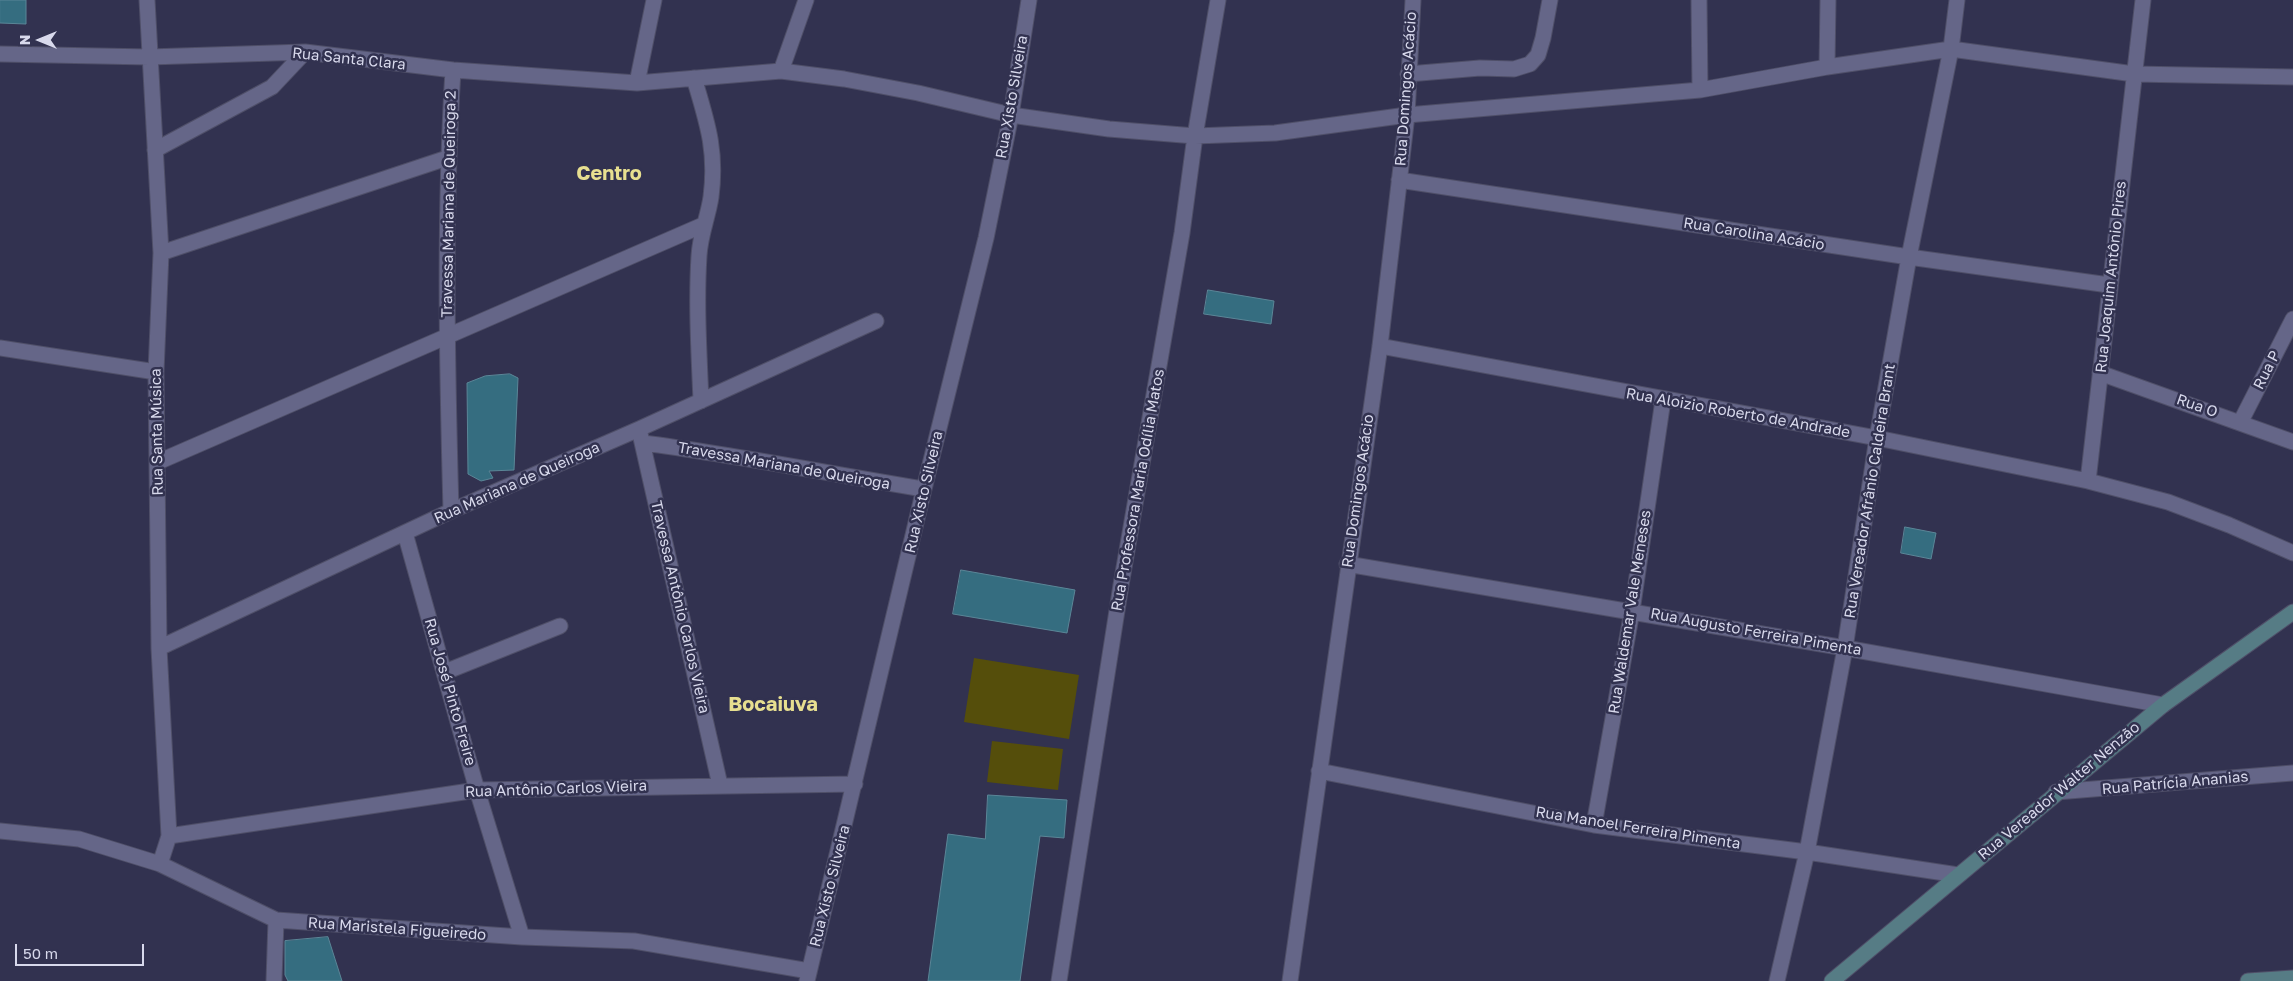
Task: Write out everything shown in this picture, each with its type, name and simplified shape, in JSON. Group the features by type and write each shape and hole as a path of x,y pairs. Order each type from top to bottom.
{"street":[{"name":"Rua Santa Música","path":"147,0 161,252 156,372 159,648 169,836 160,864"},
{"path":"637,83 654,0"},
{"path":"781,71 806,0"},
{"name":"Rua Xisto Silveira","path":"808,976 986,238 1011,115 1028,0"},
{"name":"Rua Professora Maria Odília Matos","path":"1060,981 1121,585 1182,233 1195,136 1218,0"},
{"name":"Rua Domingos Acácio","path":"1290,981 1347,564 1380,346 1407,115 1413,0"},
{"path":"1408,74 1480,68 1514,69 1530,64 1538,55 1544,38 1550,0"},
{"path":"1699,0 1700,90"},
{"path":"1827,67 1828,0"},
{"name":"Rua Vereador Afrânio Caldeira Brant","path":"1778,981 1807,852 1845,648 1877,438 1909,257 1950,49 1957,0"},
{"name":"Rua Joaquim Antônio Pires","path":"2088,481 2143,0"},
{"name":"Rua Santa Clara","path":"0,54 149,57 305,52 452,70 637,83 781,71 908,92 1011,115 1109,129 1195,136 1276,133 1407,115 1700,90 1827,67 1950,49 2134,74 2293,77"},
{"path":"155,150 272,87 305,52"},
{"name":"Travessa Mariana de Queiroga 2","path":"447,338 447,158 452,70"},
{"path":"694,78 709,129 714,164 711,200 703,225 698,284 701,401"},
{"path":"161,252 447,158"},
{"name":"Rua Carolina Acácio","path":"1399,180 1909,257 2109,285"},
{"path":"158,462 447,338 703,225"},
{"name":"Rua P","path":"2241,421 2293,319"},
{"name":"Rua Mariana de Queiroga","path":"159,648 451,511 641,436 701,401 876,321"},
{"path":"447,338 451,511"},
{"name":"Rua Aloizio Roberto de Andrade","path":"1380,346 1662,400 1877,438 2088,481 2168,502 2229,525 2293,553"},
{"path":"0,348 156,372"},
{"name":"Rua O","path":"2100,373 2241,421 2293,442"},
{"name":"Rua Waldemar Vale Meneses","path":"1594,825 1632,611 1662,400"},
{"name":"Travessa Mariana de Queiroga","path":"641,436 782,466 924,489"},
{"name":"Travessa Antônio Carlos Vieira","path":"641,436 720,785"},
{"name":"Rua José Pinto Freire","path":"405,533 477,790 522,937"},
{"name":"Rua Augusto Ferreira Pimenta","path":"1347,564 1632,611 2163,705"},
{"name":"Rua Vereador Walter Nenzão","path":"1832,981 2056,792 2163,705 2293,612"},
{"path":"445,672 560,626"},
{"name":"Rua Manoel Ferreira Pimenta","path":"1319,771 1594,825 1807,852 1958,875"},
{"name":"Rua Patrícia Ananias","path":"2056,792 2293,773"},
{"name":"Rua Antônio Carlos Vieira","path":"169,836 477,790 855,784"},
{"name":"Rua Maristela Figueiredo","path":"0,831 79,838 160,864 276,920 522,937 634,942 808,976"},
{"path":"274,981 276,920"},
{"path":"2248,981 2293,978"}],"shaded area":[{"path":"974,658 1079,675 1069,739 964,722"},
{"path":"992,741 1063,749 1058,790 987,782"}],"building":[{"path":"0,0 26,0 26,24 0,23"},
{"path":"1208,290 1274,301 1271,324 1204,314"},
{"path":"510,374 518,378 514,470 489,471 493,478 481,481 468,474 467,383 485,376"},
{"path":"1905,527 1936,533 1931,559 1901,553"},
{"path":"961,570 1075,590 1067,633 953,614"},
{"path":"988,795 1067,800 1064,838 1040,836 1020,981 928,981 948,834 985,839"},
{"path":"328,937 342,981 288,981 285,975 285,941"}],"district":[{"name":"Centro","path":"609,174"},
{"name":"Bocaiuva","path":"773,705"}]}
